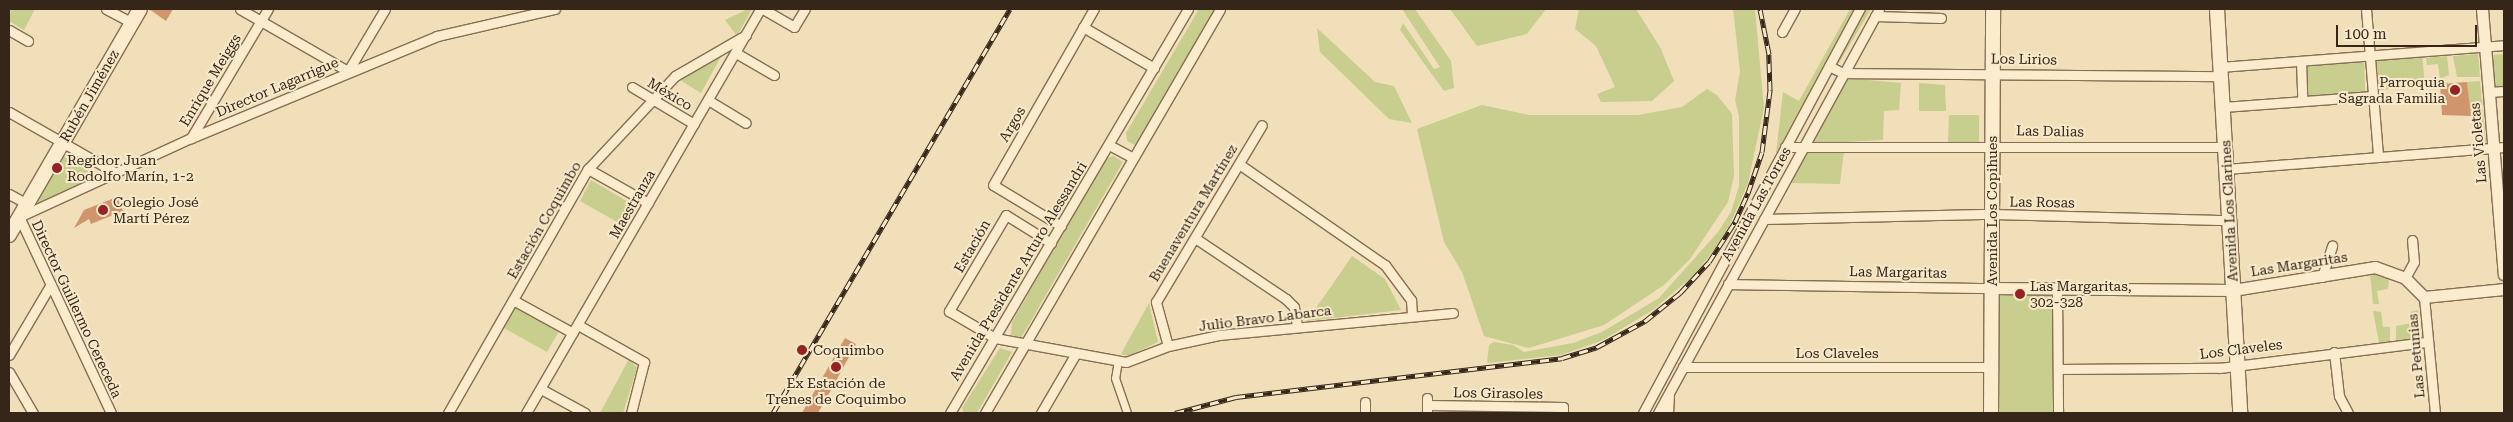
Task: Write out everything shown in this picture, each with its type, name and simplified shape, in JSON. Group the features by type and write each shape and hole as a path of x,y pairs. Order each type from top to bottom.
{"main road":[{"name":"Rubén Jiménez","path":"9,235 140,9"},
{"name":"Avenida Los Copihues","path":"1991,413 1993,9"},
{"name":"Avenida Los Clarines","path":"2217,9 2240,413"}],"street":[{"path":"106,9 132,23"},
{"path":"240,9 348,71 385,9"},
{"name":"Enrique Meiggs","path":"191,138 268,9"},
{"name":"Director Lagarrigue","path":"19,217 191,138 348,71 437,36 555,9"},
{"path":"762,9 794,27 805,9"},
{"name":"Maestranza","path":"526,413 762,9"},
{"name":"Argos","path":"1061,226 993,185 1094,9"},
{"name":"Avenida Presidente Arturo Alessandri","path":"953,413 1188,9"},
{"path":"985,413 1220,9"},
{"path":"1782,32 1795,9"},
{"name":"Avenida Las Torres","path":"1643,413 1860,9"},
{"path":"2366,9 2378,156"},
{"name":"Las Violetas","path":"2482,9 2489,92 2499,147 2504,274"},
{"path":"1877,12 1940,18"},
{"name":"Avenida Las Torres","path":"1658,413 1877,12"},
{"path":"1083,27 1154,68"},
{"path":"9,30 28,41"},
{"name":"Estación Coquimbo","path":"448,413 588,169 651,98 690,67 746,35"},
{"name":"Los Lirios","path":"1843,74 2221,72 2301,61 2504,45"},
{"path":"736,53 774,75"},
{"path":"2301,61 2302,99"},
{"path":"1829,66 1843,74"},
{"name":"México","path":"632,87 694,124"},
{"path":"2489,92 2504,91"},
{"path":"2223,107 2302,99 2373,96"},
{"path":"708,100 746,123"},
{"path":"9,112 116,173"},
{"name":"Buenaventura Martínez","path":"1168,346 1156,302 1262,125"},
{"name":"Las Dalias","path":"1785,147 1992,144 2225,147"},
{"path":"1109,145 1133,158"},
{"path":"2226,169 2499,147"},
{"path":"1239,164 1385,265 1411,300 1412,316"},
{"path":"588,169 648,203"},
{"path":"9,194 26,204"},
{"name":"Las Rosas","path":"1764,219 1992,214 2229,220"},
{"name":"Estación","path":"995,338 949,311 1006,215 1052,243"},
{"name":"Director Guillermo Cereceda","path":"19,217 110,413"},
{"path":"1195,238 1286,299 1294,307 1297,327"},
{"path":"2405,278 2414,262 2412,240"},
{"path":"2322,277 2332,246"},
{"name":"Las Margaritas","path":"1728,284 2233,290 2375,267 2405,278 2424,297"},
{"path":"9,355 51,284"},
{"path":"2057,289 2058,413"},
{"path":"2424,297 2504,289"},
{"name":"Las Petunias","path":"2424,297 2435,413"},
{"path":"513,300 644,362 631,413"},
{"name":"Julio Bravo Labarca","path":"995,338 1118,360 1136,360 1168,346 1219,335 1453,313"},
{"name":"Los Claveles","path":"2058,369 2220,368 2237,364 2428,342"},
{"path":"2334,352 2339,396 2348,413"},
{"path":"1041,413 1076,353"},
{"path":"1118,360 1115,378 1127,413"},
{"name":"Los Claveles","path":"1683,367 1991,367"},
{"path":"9,372 34,413"},
{"path":"541,389 585,413"},
{"path":"1668,413 1669,394"},
{"path":"1365,402 1365,413"},
{"name":"Los Girasoles","path":"1427,405 1563,407 1563,413"}],"green space":[{"path":"11,9 35,9 24,30 9,21"},
{"path":"748,9 752,9 737,36 725,20"},
{"path":"1199,9 1216,9 1137,146 1127,141 1126,133"},
{"path":"1402,9 1415,9 1451,61 1454,88 1444,91 1400,30 1403,23 1434,69 1440,67"},
{"path":"1450,9 1546,9 1527,34 1477,46"},
{"path":"1579,9 1636,9 1661,49 1674,81 1652,101 1601,102 1597,94 1615,87 1596,46 1575,29"},
{"path":"1733,9 1755,9 1764,108 1748,183 1729,227 1713,251 1695,274 1653,310 1601,341 1561,355 1487,363 1489,345 1494,342 1513,345 1524,352 1573,343 1602,332 1659,298 1718,232 1731,212 1739,186 1739,116 1735,100 1740,71"},
{"path":"1850,9 1855,9 1776,154 1783,92 1799,101"},
{"path":"1862,9 1871,9 1839,63 1836,61"},
{"path":"1317,28 1375,82 1394,86 1412,123 1389,119 1320,52"},
{"path":"724,51 701,93 680,80 709,58"},
{"path":"2422,54 2425,86 2379,90 2376,58"},
{"path":"2478,54 2480,77 2457,77 2453,56"},
{"path":"2504,54 2504,86 2494,87 2492,55"},
{"path":"2447,56 2449,75 2440,79 2438,64 2427,65 2426,58"},
{"path":"2364,60 2365,92 2309,96 2305,92 2306,65"},
{"path":"1846,78 1901,83 1899,110 1884,111 1883,140 1845,142 1840,184 1791,183"},
{"path":"2480,81 2486,144 2478,146 2475,111 2470,111 2467,82"},
{"path":"1919,83 1945,85 1946,111 1919,111"},
{"path":"1707,89 1717,95 1732,114 1734,176 1728,202 1690,259 1664,285 1604,325 1529,348 1484,336 1462,272 1444,242 1417,129 1482,105 1529,115 1638,115 1682,107"},
{"path":"1949,115 1979,115 1979,142 1948,142"},
{"path":"63,156 98,177 36,204"},
{"path":"1113,156 1123,162 1021,338 1011,335 1012,322 1105,159"},
{"path":"591,180 630,203 619,223 580,201"},
{"path":"1352,256 1385,279 1401,310 1307,321"},
{"path":"2370,273 2389,277 2388,289 2377,291 2379,304 2373,304"},
{"path":"2003,293 2048,293 2052,297 2053,413 1996,413 1997,296"},
{"path":"1149,303 1158,342 1129,356 1121,354"},
{"path":"514,306 559,331 547,352 502,327"},
{"path":"2418,310 2422,339 2396,342 2396,326 2412,323 2410,312"},
{"path":"2373,311 2381,312 2383,327 2390,327 2390,342 2379,343"},
{"path":"1000,348 1012,352 977,413 964,413 962,408"},
{"path":"629,359 637,368 623,413 600,413"}],"building":[{"path":"149,9 173,9 166,21"},
{"name":"Parroquia Sagrada Familia","path":"2467,82 2471,116 2442,115 2440,84"},
{"name":"Colegio José Martí Pérez","path":"117,197 123,211 91,224 89,219 74,228 84,210"},
{"name":"Ex Estación de Trenes de Coquimbo","path":"845,338 856,344 818,413 802,413"}],"railway":[{"path":"773,413 1010,9"},
{"path":"1175,413 1236,397 1562,358 1597,347 1645,321 1680,293 1709,262 1735,222 1748,193 1762,152 1770,90 1769,54 1760,9"}],"place":[{"name":"Parroquia Sagrada Familia","path":"2455,90"},
{"name":"Regidor Juan Rodolfo Marín, 1-2","path":"57,168"},
{"name":"Colegio José Martí Pérez","path":"103,210"},
{"name":"Las Margaritas, 302-328","path":"2020,294"},
{"name":"Coquimbo","path":"802,350"},
{"name":"Ex Estación de Trenes de Coquimbo","path":"836,367"}]}
